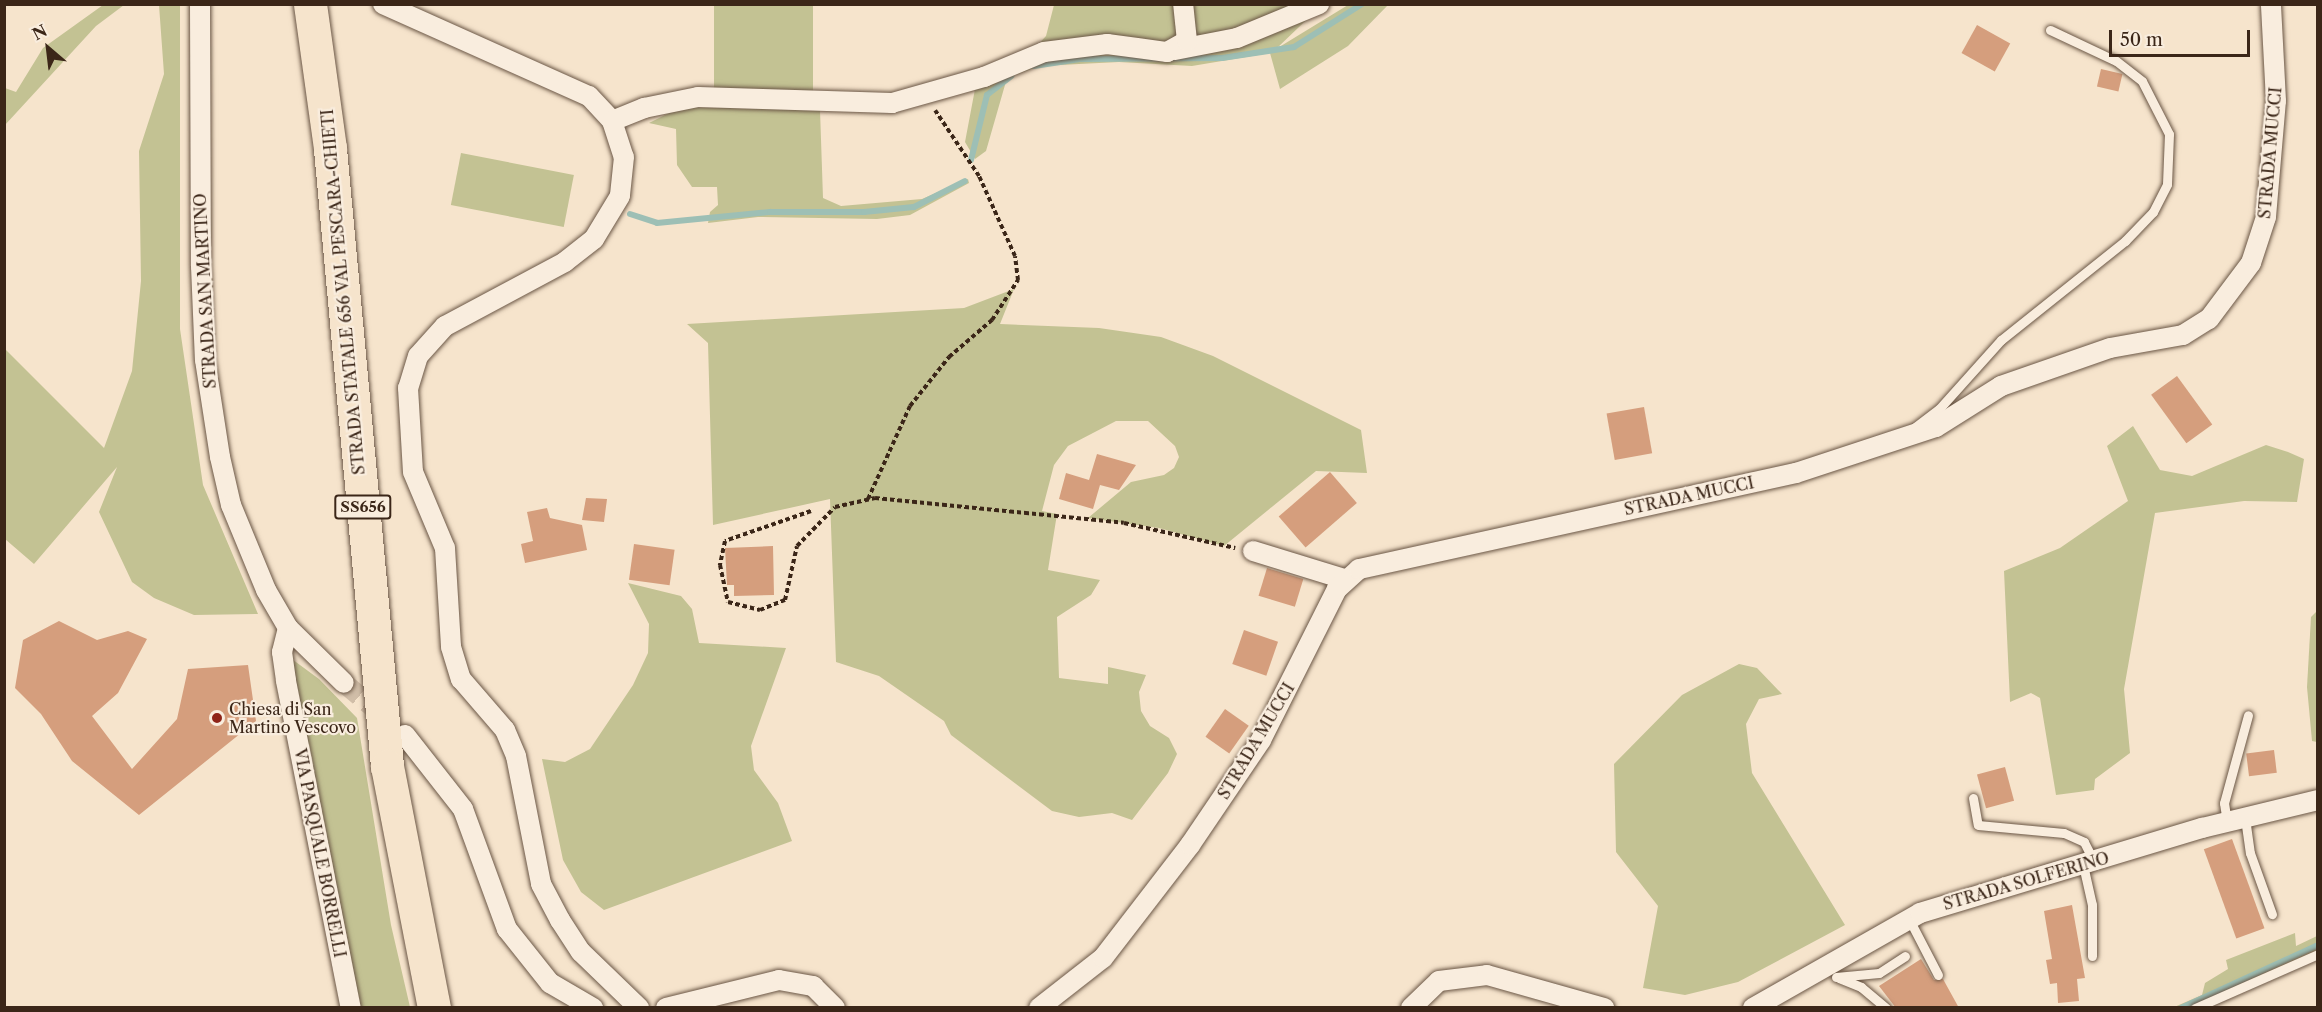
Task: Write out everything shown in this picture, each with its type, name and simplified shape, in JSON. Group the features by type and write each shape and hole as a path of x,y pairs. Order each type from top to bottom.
{"highway":[{"name":"STRADA STATALE 656 VAL PESCARA-CHIETI","path":"310,4 330,149 387,766 434,1008"}],"street":[{"name":"STRADA SAN MARTINO","path":"200,4 201,266 211,408 231,505 262,581 288,628 344,683"},
{"path":"383,4 589,96 612,121 624,156 620,196 594,239 565,262 445,326 418,356 408,388 413,472 445,548 451,647 461,679 505,730 516,756 541,884 560,920 581,952 639,1008"},
{"path":"1167,52 1187,41 1183,4"},
{"path":"612,121 644,108 698,97 892,103 984,77 1044,52 1107,44 1167,52 1237,38 1319,4"},
{"name":"STRADA MUCCI","path":"1040,1008 1103,958 1230,790 1278,709 1344,579 1391,559 1787,475 1936,427 2001,386 2110,348 2182,335 2217,310 2251,263 2266,217 2276,110 2271,4"},
{"path":"1254,551 1344,579"},
{"name":"VIA PASQUALE BORRELLI","path":"288,628 282,652 286,681 351,1008"},
{"path":"405,735 463,809 507,929 550,983 593,1008"},
{"name":"STRADA SOLFERINO","path":"1753,1008 1831,972 1909,919 1970,896 2089,864 2236,820 2318,800"},
{"path":"1411,1008 1439,981 1487,975 1604,1008"},
{"path":"666,1008 779,980 813,986 835,1008"}],"lane":[{"path":"1896,440 1939,409 2001,340 2125,241 2153,212 2167,184 2169,134 2142,81 2116,61 2050,30"},
{"path":"2248,715 2224,803 2236,820 2272,914"},
{"path":"1972,798 1978,825 2064,832 2084,842 2089,864 2092,904 2092,956"},
{"path":"1909,919 1938,975"},
{"path":"2195,1008 2318,954"},
{"path":"1831,972 1880,973 1905,956"},
{"path":"1831,972 1861,987 1886,1008"}],"path":[{"path":"868,499 910,406 949,357 992,320 1018,280 1015,256 979,176 924,94"},
{"path":"811,511 725,541 720,565 728,602 760,610 785,600 797,546 835,507 868,499 1124,524 1254,551"}],"shaded area":[{"path":"103,5 124,5 96,26 5,125 5,88 16,92 43,48"},
{"path":"159,5 180,5 180,329 203,485 258,614 194,615 154,598 132,582 99,512 117,467 34,564 5,539 5,349 104,448 132,371 141,281 139,151 164,74"},
{"path":"714,5 813,5 813,94 714,94"},
{"path":"1054,5 1180,5 1183,27 1194,14 1193,5 1322,5 1276,49 1348,5 1388,5 1348,46 1280,89 1270,53 1192,66 1119,62 1039,66 1007,78 986,151 975,159 965,142 975,89 1033,50 1046,36"},
{"path":"681,107 820,110 823,198 841,206 922,199 968,179 969,183 910,215 877,219 758,217 708,223 710,212 718,205 717,187 692,187 677,165 676,129 649,123"},
{"path":"461,153 574,175 564,227 451,205"},
{"path":"1014,289 1000,324 1099,328 1161,337 1213,356 1361,430 1367,473 1316,471 1224,546 1159,528 1088,518 1131,482 1164,475 1174,468 1179,457 1175,446 1148,421 1116,421 1068,446 1054,465 1042,511 1057,514 1048,570 1100,580 1091,595 1057,617 1059,678 1108,684 1108,667 1146,675 1139,692 1141,711 1150,726 1169,738 1177,754 1168,773 1132,820 1112,813 1079,817 1052,811 951,735 944,721 879,676 836,662 830,499 713,525 708,343 687,324 964,308"},
{"path":"2133,426 2160,470 2192,476 2266,445 2304,459 2297,502 2244,501 2155,513 2124,689 2130,753 2095,779 2094,790 2056,795 2040,698 2031,693 2010,702 2004,571 2060,548 2128,501 2107,446"},
{"path":"628,583 681,596 692,609 699,643 786,648 751,746 754,770 778,803 792,841 604,910 581,892 563,860 542,759 565,762 590,749 633,685 648,653 649,624"},
{"path":"2317,611 2317,742 2312,741 2307,687 2311,617"},
{"path":"285,654 319,679 357,718 391,925 410,1007 352,1007"},
{"path":"1739,664 1757,668 1782,694 1759,699 1746,724 1752,773 1845,925 1738,982 1685,995 1643,988 1658,906 1616,852 1614,764 1682,695"},
{"path":"2295,933 2296,946 2317,936 2317,958 2203,1007 2172,1008 2202,995 2205,983 2228,969 2226,960"}],"building":[{"path":"1977,25 2010,43 1995,71 1961,53"},
{"path":"2101,69 2122,74 2118,91 2097,87"},
{"path":"2177,376 2212,425 2186,443 2151,395"},
{"path":"1644,407 1652,453 1615,460 1607,414"},
{"path":"1097,454 1136,465 1119,490 1100,485 1093,509 1059,499 1066,473 1089,480"},
{"path":"1330,472 1357,503 1306,548 1279,517"},
{"path":"586,498 607,499 604,522 582,520"},
{"path":"547,508 550,518 582,525 587,550 525,563 521,544 533,541 527,512"},
{"path":"634,544 675,550 670,585 629,580"},
{"path":"773,546 774,595 734,596 734,585 727,585 725,548"},
{"path":"1267,568 1303,579 1295,607 1259,596"},
{"name":"Chiesa di San Martino Vescovo","path":"59,621 97,640 128,631 147,639 118,693 92,716 132,769 177,719 188,669 248,665 256,721 139,815 72,761 41,714 15,688 23,640"},
{"path":"1244,630 1278,642 1266,676 1232,664"},
{"path":"1225,709 1249,726 1229,753 1205,737"},
{"path":"2274,750 2277,773 2249,776 2246,753"},
{"path":"2005,767 2014,801 1986,808 1977,775"},
{"path":"2232,839 2264,928 2236,939 2204,849"},
{"path":"2072,905 2085,978 2077,979 2079,1001 2058,1003 2057,983 2050,984 2046,960 2052,959 2044,911"},
{"path":"1921,959 1934,980 1943,979 1959,1008 1896,1008 1879,986"}],"waterway":[{"path":"1034,66 1081,59 1222,58 1294,47 1362,4"},
{"path":"971,160 987,95 1011,76"},
{"path":"630,214 657,223 770,212 864,212 914,207 965,181"},
{"path":"2181,1008 2318,945"}],"tunnel":[{"path":"344,683 383,716"}],"place":[{"name":"Chiesa di San Martino Vescovo","path":"217,718"}]}
